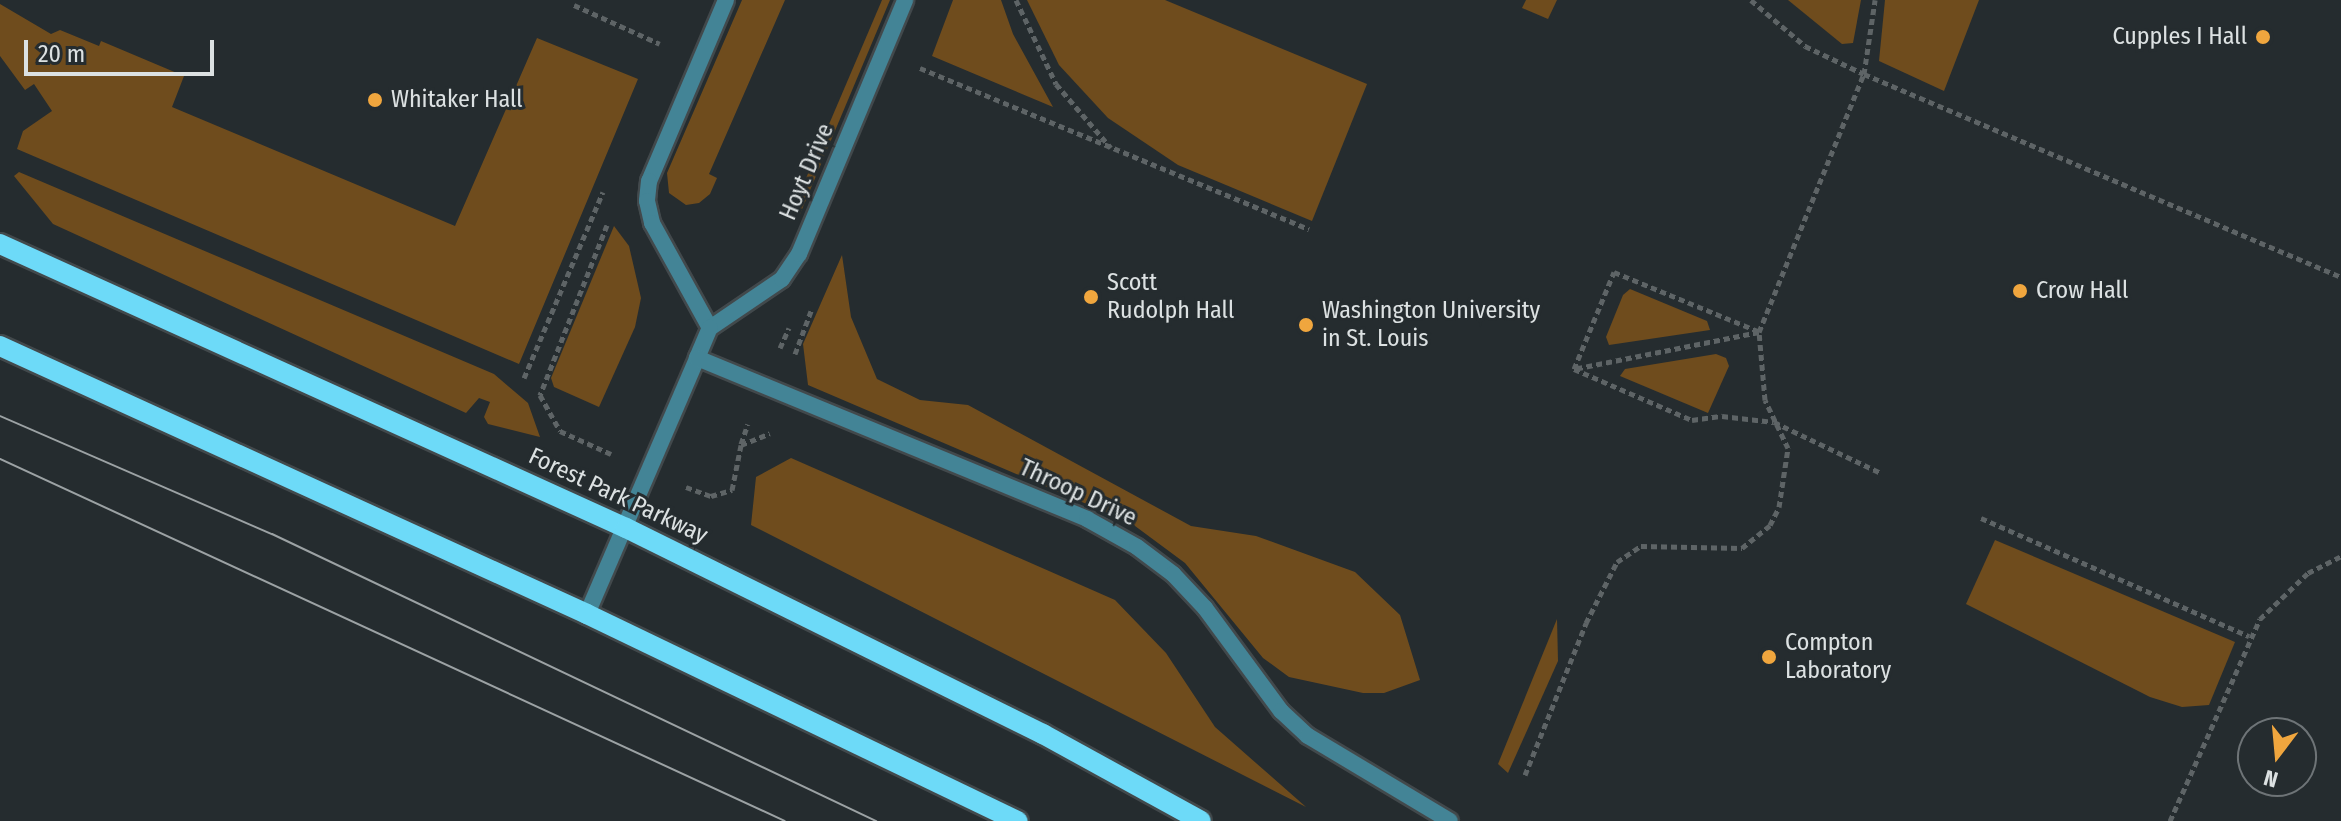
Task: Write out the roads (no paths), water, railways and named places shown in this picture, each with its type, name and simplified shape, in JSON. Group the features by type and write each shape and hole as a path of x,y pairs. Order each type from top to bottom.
{"main road":[{"name":"Forest Park Parkway","path":"0,244 626,528 1029,727 1201,821"},
{"path":"0,346 587,614 1018,821"}],"street":[{"path":"587,614 710,328 652,223 647,201 649,181 726,0"},
{"name":"Hoyt Drive","path":"710,328 782,279 799,254 905,0"},
{"name":"Throop Drive","path":"697,358 1087,519 1137,547 1173,574 1205,608 1281,711 1308,736 1450,821"}],"tram line":[{"path":"0,416 272,534 876,821"},
{"path":"0,459 785,821"}],"place":[{"name":"Cupples I Hall","path":"2263,37"},
{"name":"Whitaker Hall","path":"375,100"},
{"name":"Crow Hall","path":"2020,291"},
{"name":"Scott Rudolph Hall","path":"1091,297"},
{"name":"Washington University in St. Louis","path":"1306,325"},
{"name":"Compton Laboratory","path":"1769,657"}]}
